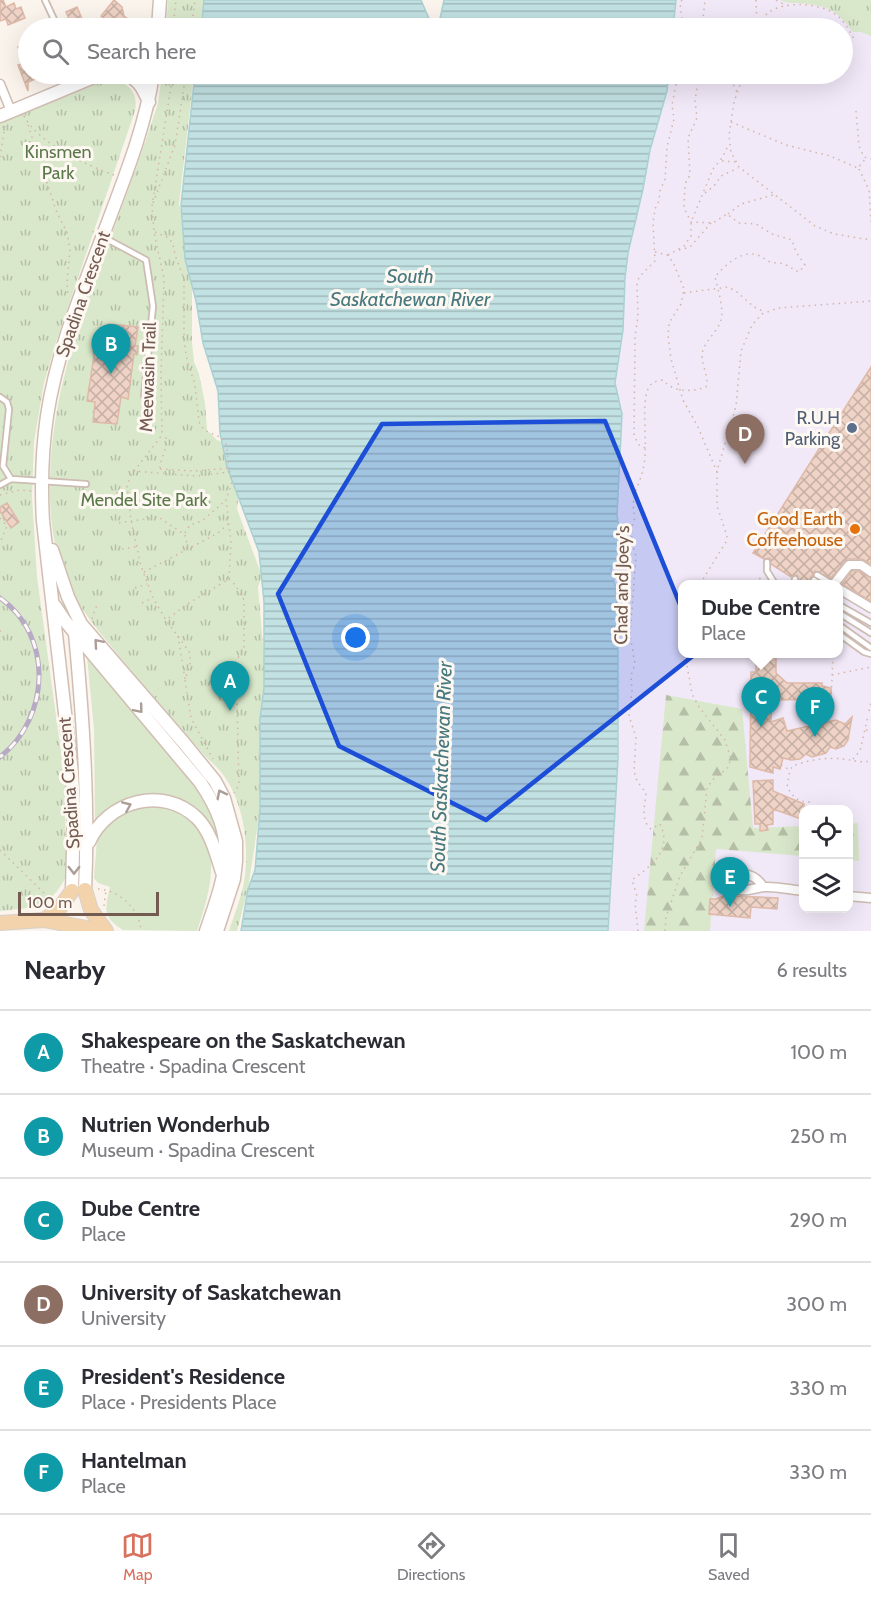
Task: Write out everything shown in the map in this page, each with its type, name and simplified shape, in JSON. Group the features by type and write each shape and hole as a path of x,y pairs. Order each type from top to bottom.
{"main road":[{"path":"44,920 83,890 91,910 105,931"},
{"path":"0,923 44,920 105,931"}],"street":[{"path":"159,18 160,0"},
{"path":"0,84 9,115 68,84"},
{"path":"140,84 149,102"},
{"name":"Spadina Crescent","path":"83,890 38,481 47,416 59,364 74,312 110,217 149,102 152,84"},
{"name":"Spadina Crescent","path":"43,520 68,597 75,632 84,729 87,846 83,890"},
{"path":"837,580 849,566 861,565 871,572"},
{"path":"843,591 871,608"},
{"name":"Spadina Crescent","path":"68,597 81,624 202,766 224,798 236,842 236,861 234,879 217,931"},
{"name":"Spadina Crescent","path":"53,602 210,796 223,826 226,863 224,879 206,931"},
{"path":"87,846 94,830 111,813 138,801 162,801 185,809 201,824 212,844 224,879"},
{"path":"763,887 799,891"},
{"path":"853,896 871,898"}],"lane":[{"path":"45,0 53,18"},
{"path":"102,237 146,260 153,306 144,396"},
{"path":"0,397 7,402 9,409 3,466 11,479"},
{"path":"0,485 11,479 87,483"},
{"path":"768,562 772,580"},
{"path":"843,607 871,623"},
{"path":"843,616 871,633"},
{"path":"843,627 871,648"},
{"path":"843,637 864,652 871,654"}],"path":[{"path":"174,18 176,0"},
{"path":"192,18 195,0"},
{"path":"682,0 680,3 682,18"},
{"path":"703,18 705,0"},
{"path":"756,0 758,18"},
{"path":"776,0 786,5 806,6 830,12 839,18"},
{"path":"764,18 769,12 786,5"},
{"name":"Meewasin Trail","path":"171,84 152,206 154,231 164,278 162,435 132,471 127,486 131,520 143,573 153,598 190,653 190,664 185,680 191,718 215,764"},
{"path":"152,206 176,144 185,84"},
{"path":"646,449 639,445 634,436 634,337 638,316 637,285 639,277 655,261 653,223 665,179 667,147 674,119 672,105 676,84"},
{"path":"691,222 684,208 685,184 690,175 688,138 698,118 695,101 698,84"},
{"path":"733,84 737,93"},
{"path":"740,84 730,122 729,144 739,167 821,230 871,240"},
{"path":"856,111 861,155 871,159"},
{"path":"0,158 9,115 28,125 56,147 94,168 116,176"},
{"path":"730,122 786,145 830,156 858,168 869,190 871,222"},
{"path":"28,125 57,213 67,232 70,250 67,282 69,298"},
{"path":"667,255 684,246 691,237 691,222 705,193 713,169 720,162 729,144"},
{"path":"858,168 866,158"},
{"path":"720,162 736,162"},
{"path":"705,193 721,176 739,167"},
{"path":"676,250 690,247 711,223 741,204 773,195"},
{"path":"680,391 706,387 708,382 703,364 703,350 721,321 716,277 722,268 745,255 760,255 769,262 785,264 795,271 805,266 792,240 772,234 756,224 739,223 727,214"},
{"path":"691,222 711,223"},
{"path":"154,231 169,238 173,244 184,279 184,341 187,360 195,384 199,422 204,430 222,438 226,443 232,482 226,500 231,553 229,579 244,600 244,649 236,661 239,784 231,796"},
{"path":"655,252 667,255 673,262 684,292 681,304 669,323 671,359 680,391 717,473"},
{"path":"684,292 728,287 737,292 747,303 766,312"},
{"path":"703,580 726,542 727,536 716,499 717,473 736,406 742,345 752,325 766,312 778,308 871,301"},
{"name":"Chad and Joey's","path":"638,931 635,903 637,896 632,880 656,862 661,855 664,838 660,824 651,830 646,825 644,818 646,793 637,781 634,771 636,736 629,716 631,676 635,664 630,634 636,556 632,544 632,525 635,518 632,506 644,466 645,399 649,388 655,381 663,380 680,391"},
{"path":"160,471 160,460 167,443 166,438 162,435"},
{"path":"132,471 194,471 229,468"},
{"path":"160,471 196,476 230,472"},
{"path":"0,494 27,489 34,497 38,481"},
{"path":"116,493 128,492"},
{"path":"184,534 190,525 202,521 226,500"},
{"path":"119,523 158,517 184,534 187,544 186,551"},
{"path":"0,518 7,526 0,543"},
{"path":"143,573 218,533 229,523"},
{"path":"122,549 137,547"},
{"path":"758,580 769,574"},
{"path":"166,620 229,579"},
{"path":"135,588 147,584"},
{"path":"142,603 153,598"},
{"path":"88,632 95,609 99,604"},
{"path":"177,634 185,680"},
{"path":"665,931 666,917 684,865 702,838 707,788 715,777 727,769 731,759 725,740 699,707 692,694 686,658"},
{"path":"805,700 806,708 808,708 831,700 833,658"},
{"path":"831,675 871,667"},
{"path":"866,668 871,672"},
{"path":"869,711 871,703"},
{"path":"852,760 860,751 868,716"},
{"path":"865,730 871,731"},
{"path":"810,802 800,802 787,787 790,770 800,764 834,758 860,763 871,761"},
{"path":"781,765 790,770"},
{"path":"0,850 53,902"},
{"path":"83,890 107,889 126,901 141,922 141,931"}],"highlighted area":[{"path":"605,421 699,651 486,820 339,746 278,594 382,424"}],"shaded area":[{"path":"676,0 871,0 871,931 608,931 618,759 618,616 616,589 611,569 615,564 620,527 617,515 622,414 615,383 623,330 628,253 650,150 668,84 853,84 853,18 674,18"}],"green space":[{"path":"168,0 204,0 201,18 167,18"},
{"path":"780,0 871,0 871,36 853,32 853,18 841,18 824,7"},
{"name":"Kinsmen Park","path":"97,84 124,84 132,91 135,100 135,111 56,342 44,383 34,442 32,496 37,577 65,781 66,877 53,896 39,905 0,911 0,122"},
{"name":"Mendel Site Park","path":"161,84 193,84 179,204 192,257 194,362 205,403 207,430 217,440 232,446 239,492 237,509 262,576 258,587 267,692 260,810 248,889 237,931 229,931 243,888 246,854 243,825 235,796 221,772 130,669 78,602 61,567 50,509 52,442 66,369 88,299 158,103"},
{"path":"87,657 197,787 212,813 218,834 218,845 205,819 195,808 186,802 164,795 130,797 116,803 95,820 94,729"},
{"path":"666,695 742,709 753,828 799,826 799,856 716,849 710,931 644,931"},
{"path":"159,805 189,818 200,829 207,842 211,856 211,872 206,902 197,931 123,930 108,916 106,907 110,887 98,883 94,878 97,839 104,827 125,810"},
{"path":"858,823 859,861 853,860 853,824"}],"water":[{"path":"204,0 421,0 429,18 202,18"},
{"path":"444,0 676,0 674,18 440,18"},
{"name":"South Saskatchewan River","path":"194,84 668,84 650,150 628,253 623,330 615,383 622,414 617,515 621,539 618,559 611,569 616,589 618,616 618,759 608,931 241,931 248,889 255,870 260,810 264,602 259,552 227,467 220,433 218,391 203,343 196,301 185,259 181,205"}],"building":[{"path":"0,0 3,0 6,7 14,3 16,9 21,7 25,18 18,18 18,21 8,25 6,19 0,21"},
{"path":"114,0 122,7 127,18 104,18 101,16"},
{"path":"77,7 82,18 69,18 66,12"},
{"path":"109,324 138,327 135,346 138,346 137,354 134,354 128,399 121,397 117,424 93,422 95,402 87,401 95,349 103,350 104,342 107,342"},
{"name":"R.U.H Parking","path":"871,367 871,564 862,559 847,559 831,578 815,571 810,580 798,580 797,575 791,577 771,564 770,558 764,559 753,553"},
{"path":"7,503 19,522 11,528 0,511 0,507"},
{"path":"852,571 859,571 871,578 871,601 843,585"},
{"path":"756,658 776,658 776,673 787,683 822,683 822,686 831,688 831,699 771,700 771,722 783,718 787,731 836,720 845,724 852,717 848,740 844,746 836,749 830,747 826,753 812,757 806,754 800,759 783,758 780,769 773,767 773,773 750,767 751,672 756,672"},
{"path":"773,780 773,791 804,804 799,805 799,818 773,809 773,824 767,825 768,830 760,831 760,824 755,824 753,781"},
{"path":"723,896 734,902 735,896 778,898 777,909 751,907 750,918 709,914 710,899"}],"railway":[{"path":"0,598 18,614 30,633 37,655 39,677 36,700 29,721 17,741 0,757"}],"place":[{"name":"Nutrien Wonderhub","path":"111,374"},
{"name":"R.U.H Parking","path":"852,428"},
{"name":"University of Saskatchewan","path":"745,464"},
{"name":"Good Earth Coffeehouse","path":"855,529"},
{"name":"Shakespeare on the Saskatchewan","path":"230,711"},
{"name":"Dube Centre","path":"761,727"},
{"name":"Hantelman","path":"815,737"},
{"name":"President's Residence","path":"730,907"}]}
